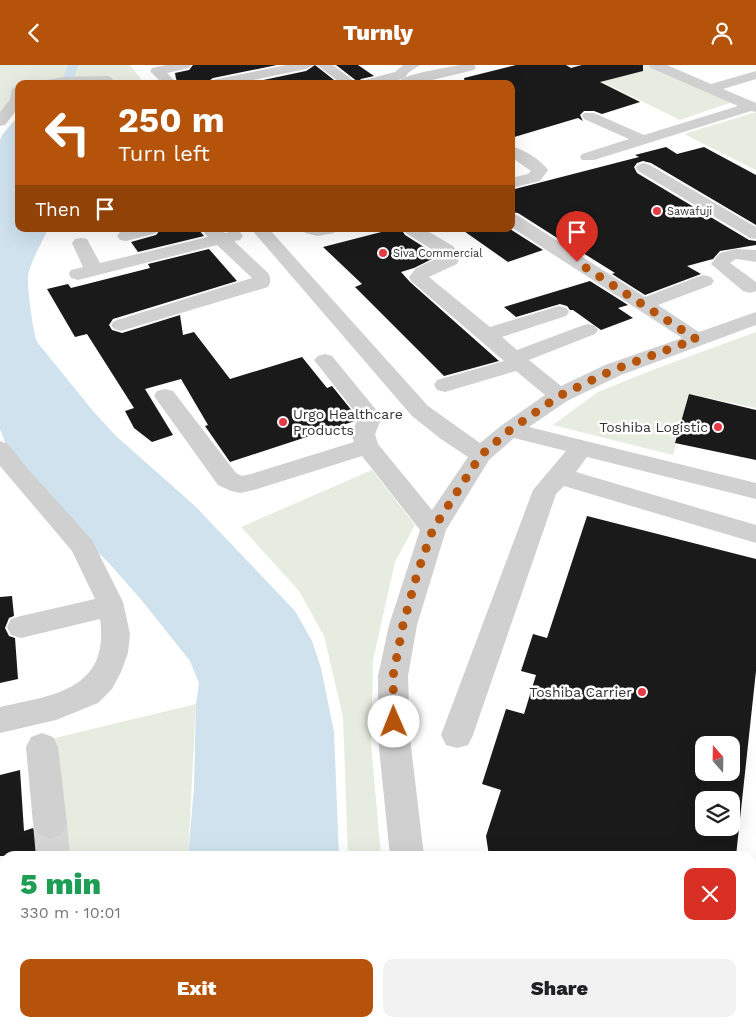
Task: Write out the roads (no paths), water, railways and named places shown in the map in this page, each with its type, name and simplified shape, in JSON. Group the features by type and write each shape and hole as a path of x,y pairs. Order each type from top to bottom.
{"street":[{"path":"166,80 156,71 184,65"},
{"path":"233,80 306,65"},
{"path":"324,65 345,80"},
{"path":"380,65 401,79 469,67"},
{"path":"401,79 403,70 413,65"},
{"path":"656,65 754,107"},
{"path":"711,88 756,75"},
{"path":"0,122 15,101"},
{"path":"588,157 754,107"},
{"path":"589,116 643,140"},
{"path":"515,153 530,161 540,171 534,178 515,182"},
{"path":"644,168 756,235"},
{"path":"515,222 696,339"},
{"path":"126,236 140,232"},
{"path":"81,243 86,272 216,234 234,232"},
{"path":"417,232 447,250 451,256 450,260 424,272 418,277 559,396"},
{"path":"121,325 261,283 261,277 216,234"},
{"path":"750,287 720,264 722,260 731,255 756,256"},
{"path":"643,304 704,281"},
{"path":"487,335 559,312"},
{"path":"406,851 394,738 393,676 403,625 418,571 433,529 481,455 510,430 559,396 613,370 756,317"},
{"path":"445,385 517,360 588,330"},
{"path":"325,360 370,417 363,434 367,446 433,529"},
{"path":"165,396 227,479 240,485 254,483 367,446"},
{"path":"510,430 756,491"},
{"path":"457,735 545,491 560,476 581,448"},
{"path":"0,449 21,478 53,510 82,545 106,594 115,623 116,638 113,658 107,672 99,684 88,693 60,706 0,720"},
{"path":"560,476 756,534"},
{"path":"21,627 110,606"},
{"path":"42,747 50,823"}],"lane":[{"path":"264,232 420,411 448,434 481,455"}],"water":[{"path":"15,120 15,232 47,232 28,276 28,290 37,342 93,411 116,436 195,506 295,611 312,641 321,668 334,732 339,851 188,851 194,788 196,704 199,683 190,661 108,562 50,507 11,458 0,429 0,140"}],"waterway":[{"path":"67,80 73,65"}],"tunnel":[{"path":"50,823 53,851"}],"place":[{"name":"Sawafuji","path":"657,211"},
{"name":"Siva Commercial","path":"383,253"},
{"name":"Urgo Healthcare Products","path":"283,422"},
{"name":"Toshiba Logistic","path":"718,427"},
{"name":"Toshiba Carrier","path":"642,692"}]}
